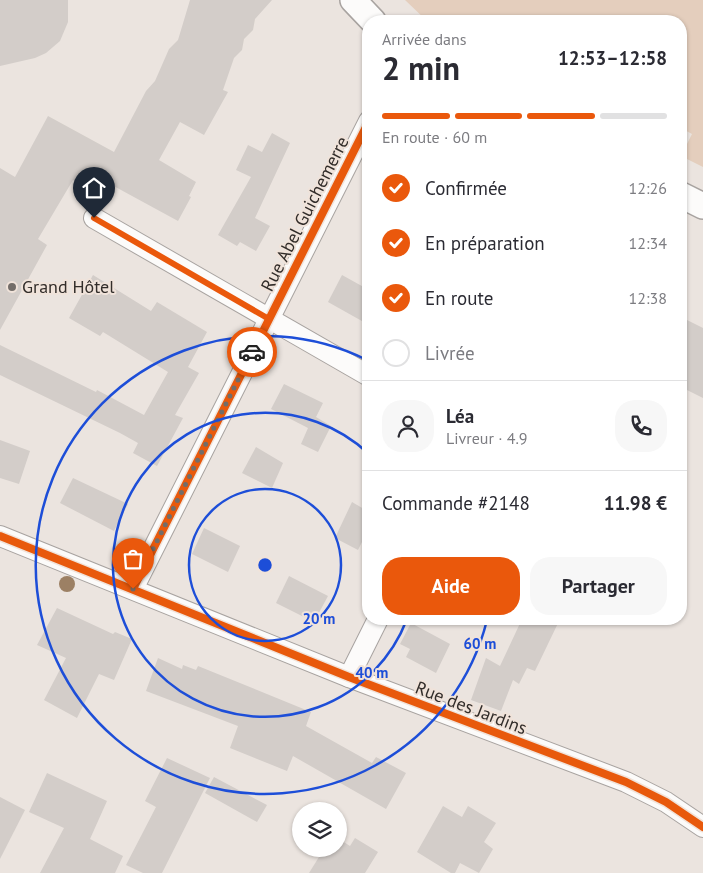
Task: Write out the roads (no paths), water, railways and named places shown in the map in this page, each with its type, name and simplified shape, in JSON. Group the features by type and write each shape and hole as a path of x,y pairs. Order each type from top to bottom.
{"street":[{"path":"353,0 367,15"},
{"name":"Rue Abel Guichemerre","path":"133,589 362,135"},
{"path":"687,198 703,206"},
{"path":"94,218 362,372"},
{"name":"Rue des Jardins","path":"0,536 349,677 626,782 666,802 703,828"},
{"path":"349,677 375,625"}],"place":[{"name":"Grand Hôtel","path":"12,287"}]}
